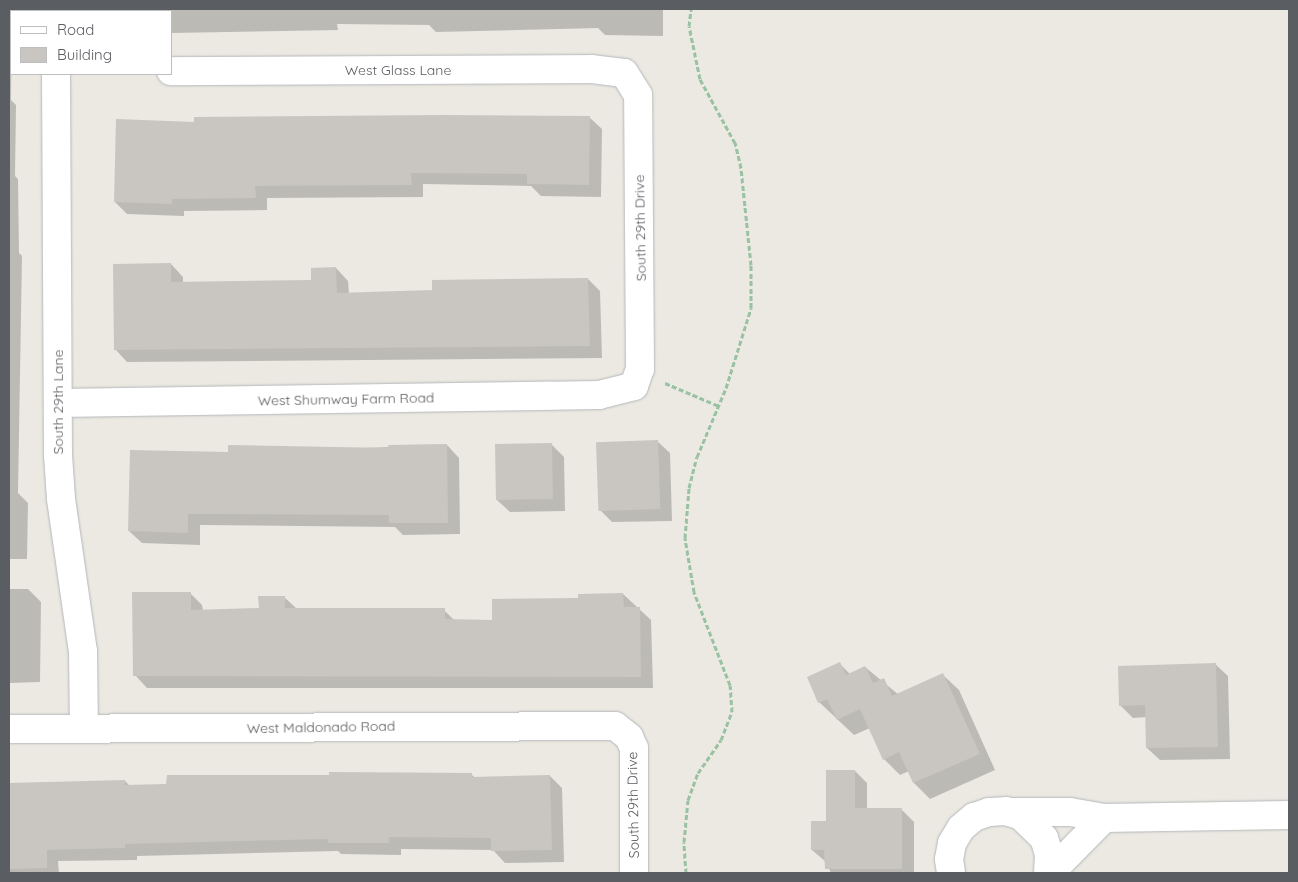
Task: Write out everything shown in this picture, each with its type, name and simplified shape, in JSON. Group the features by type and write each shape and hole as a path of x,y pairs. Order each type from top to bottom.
{"street":[{"name":"West Glass Lane","path":"172,71 592,69 624,73"},
{"name":"South 29th Drive","path":"624,73 638,95 637,378"},
{"name":"South 29th Lane","path":"56,75 58,403 61,499 83,651 84,729"},
{"name":"West Shumway Farm Road","path":"58,403 599,395 637,378"},
{"name":"West Maldonado Road","path":"9,729 602,724 615,726 629,737"},
{"name":"South 29th Drive","path":"629,737 634,758 634,873"},
{"path":"951,873 949,859 952,843 961,828 974,817 989,812 1070,812 1104,818 1289,815"},
{"path":"1009,812 1028,820 1044,838 1049,854 1049,873"},
{"path":"1049,873 1104,818"}],"path":[{"path":"686,873 684,842 688,800 698,773 721,740 732,712 730,684 694,592 685,538 688,488 697,457 719,406 751,308 751,265 741,168 735,143 700,78 689,26 691,9"},
{"path":"637,378 719,406"}],"building":[{"path":"590,116 589,185 527,184 527,174 411,173 412,185 255,186 256,198 172,199 172,204 114,202 116,119 194,122 194,117"},
{"path":"171,263 171,282 311,280 311,268 336,267 337,293 432,290 432,280 588,278 590,346 114,350 113,264"},
{"path":"658,440 660,509 598,511 596,442"},
{"path":"552,443 553,499 496,500 495,444"},
{"path":"447,444 448,523 389,523 389,515 188,514 188,533 128,531 130,450 228,452 228,445 389,448 388,445"},
{"path":"132,592 191,592 191,610 259,608 258,596 285,596 285,608 445,608 445,619 492,620 492,599 578,598 578,594 623,593 624,607 640,607 641,677 133,676"},
{"path":"840,662 846,675 865,666 873,683 884,678 892,696 943,673 980,754 913,783 899,752 883,760 860,709 837,720 827,699 818,703 807,677"},
{"path":"1216,663 1218,747 1146,748 1145,705 1119,706 1118,666"},
{"path":"826,770 855,770 855,808 902,808 902,869 825,869 824,850 811,850 811,821 826,821"},
{"path":"329,772 472,773 472,777 550,775 552,850 491,851 491,838 389,837 389,843 328,843 328,839 125,844 125,848 47,850 47,868 9,869 9,783 125,780 125,785 166,784 167,775 329,775"}]}
